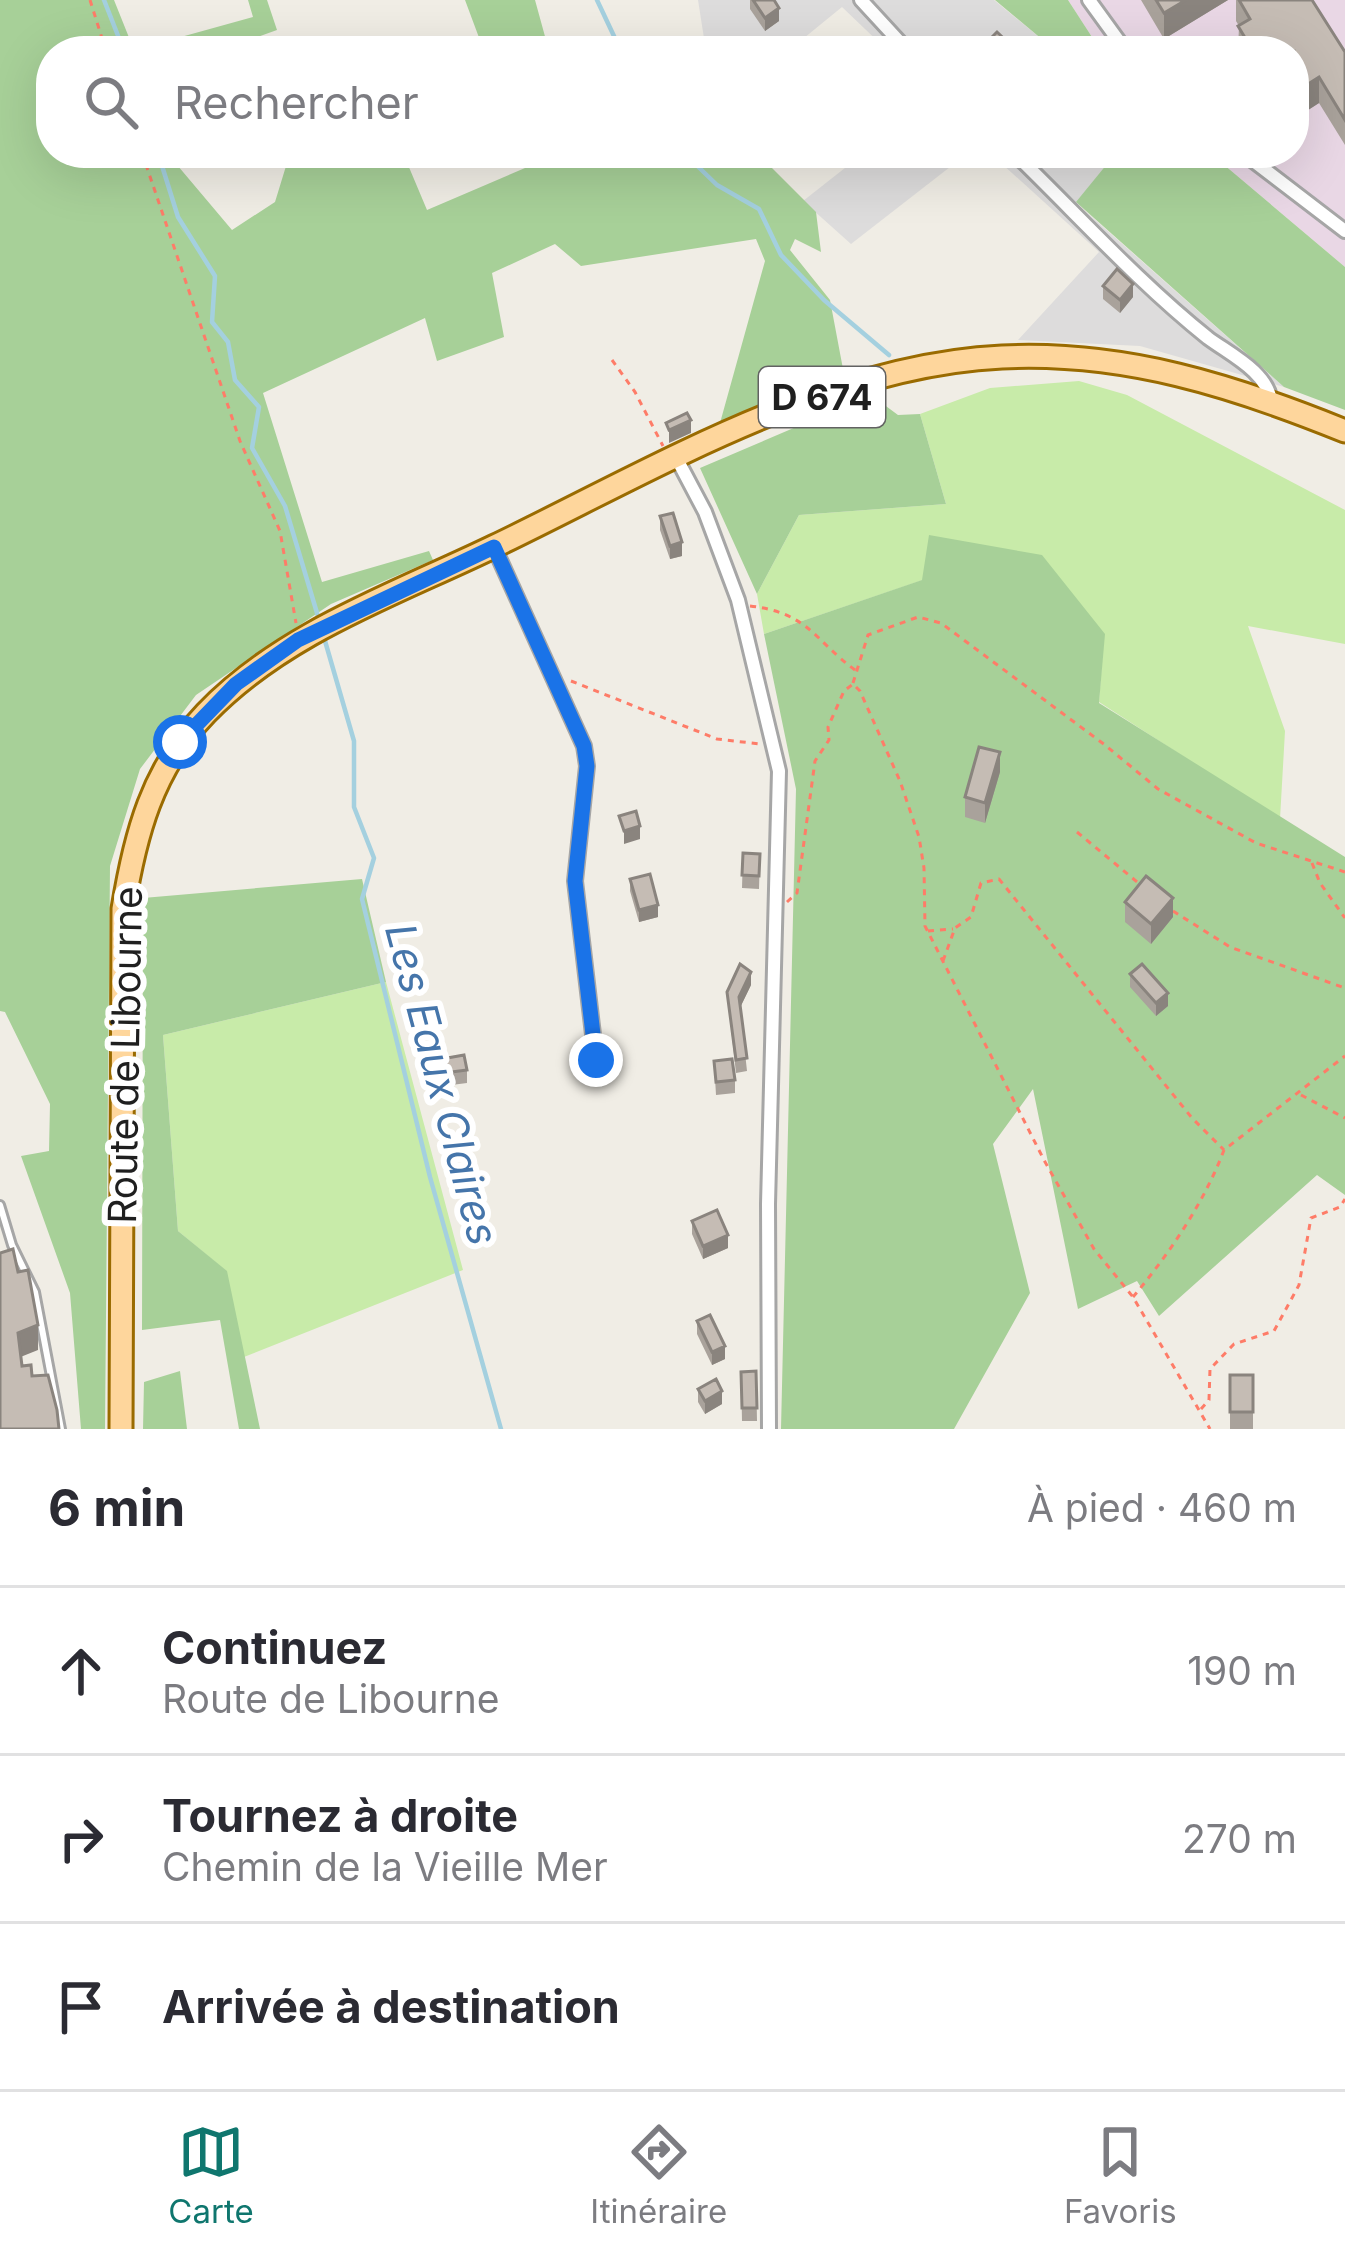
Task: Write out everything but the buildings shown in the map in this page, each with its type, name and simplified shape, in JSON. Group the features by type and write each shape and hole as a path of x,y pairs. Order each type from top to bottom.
{"main road":[{"name":"Route de Libourne","path":"121,1429 123,909 143,811 180,742 236,684 304,637 674,460 769,417 874,379 936,364 1000,357 1100,359 1147,366 1271,401 1345,431"}],"street":[{"path":"861,0 894,36"},
{"path":"1089,0 1115,36"},
{"path":"1029,168 1150,288 1251,369 1269,387 1271,401"},
{"path":"1263,168 1345,231"},
{"path":"674,460 705,512 740,605 778,771 768,1428"},
{"path":"494,547 584,746 587,766 575,881 596,1060"}],"lane":[{"path":"0,1205 12,1245 35,1292 61,1429"}],"path":[{"path":"90,0 101,36"},
{"path":"147,168 240,441 280,531 304,637"},
{"path":"612,360 674,460"},
{"path":"740,605 786,614 809,626 826,641 830,652 856,671"},
{"path":"777,909 797,893 815,761 829,740 828,727 844,691 853,685 868,635 918,617 941,623 1158,789 1256,843 1345,872"},
{"path":"555,682 574,681 717,739 774,746"},
{"path":"853,685 900,781 919,837 928,932 1094,1249 1133,1297 1210,1429"},
{"path":"1077,832 1144,887"},
{"path":"1311,861 1345,918"},
{"path":"928,932 955,928 971,917 981,883 999,879 1192,1118 1224,1150"},
{"path":"1160,900 1230,947 1345,988"},
{"path":"943,961 955,928"},
{"path":"1133,1297 1178,1236 1224,1150 1345,1056"},
{"path":"1299,1094 1345,1118"},
{"path":"1200,1411 1208,1400 1210,1369 1234,1344 1274,1331 1299,1285 1311,1218 1340,1207 1345,1198"}],"shaded area":[{"path":"698,0 994,0 1038,36 872,36 842,7 806,36 704,36"},
{"path":"1068,0 1345,0 1345,267 1228,168 1309,168 1309,36 1091,36"},
{"path":"845,168 949,168 851,244 803,201"},
{"path":"1007,168 1104,168 1076,203 1284,387 1140,346 1018,340 1099,252"}],"green space":[{"path":"0,0 114,0 128,36 36,36 36,168 180,168 232,230 275,202 285,168 409,168 427,210 525,168 772,168 816,212 821,252 795,239 790,250 830,300 843,369 720,423 765,261 756,239 581,266 555,244 492,273 504,337 437,361 425,318 263,393 322,582 429,551 433,560 331,604 196,695 140,769 110,866 105,1429 81,1429 70,1293 21,1156 49,1151 50,1104 5,1012 0,1011"},
{"path":"248,0 267,0 277,30 260,36 184,36 253,17"},
{"path":"465,0 535,0 545,36 478,36"},
{"path":"995,0 1068,0 1091,36 1038,36"},
{"path":"1104,168 1228,168 1345,267 1345,410 1284,387 1076,202"},
{"path":"1079,381 1127,395 1345,510 1345,644 1248,626 1285,731 1280,819 1099,702 1104,634 923,580 764,634 757,594 799,515 946,504 920,414 990,388"},
{"path":"871,395 898,415 920,414 946,504 799,515 757,594 700,468"},
{"path":"929,535 1042,555 1105,634 1099,703 1345,857 1345,1195 1317,1175 1159,1316 1137,1281 1078,1309 1033,1089 993,1144 1030,1293 954,1429 781,1429 796,789 764,634 922,580"},
{"path":"362,879 386,982 163,1035 178,1231 227,1271 260,1429 239,1429 220,1320 142,1330 143,898"},
{"path":"386,982 463,1270 244,1357 226,1271 178,1231 163,1035"},
{"path":"180,1371 187,1429 143,1429 144,1382"}],"waterway":[{"name":"Les Eaux Claires","path":"104,0 118,36"},
{"name":"Les Eaux Claires","path":"597,0 614,36"},
{"name":"Les Eaux Claires","path":"163,168 178,217 215,276 212,322 228,342 235,380 259,407 252,448 285,506 320,623"},
{"name":"Les Eaux Claires","path":"699,168 717,185 759,209 781,255 824,300 889,355"},
{"name":"Les Eaux Claires","path":"323,634 354,741 354,807 374,858 362,899 430,1177 501,1429"}],"route":[{"path":"180,742 236,684 298,640 494,547 584,746 587,766 575,881 596,1060"}]}
